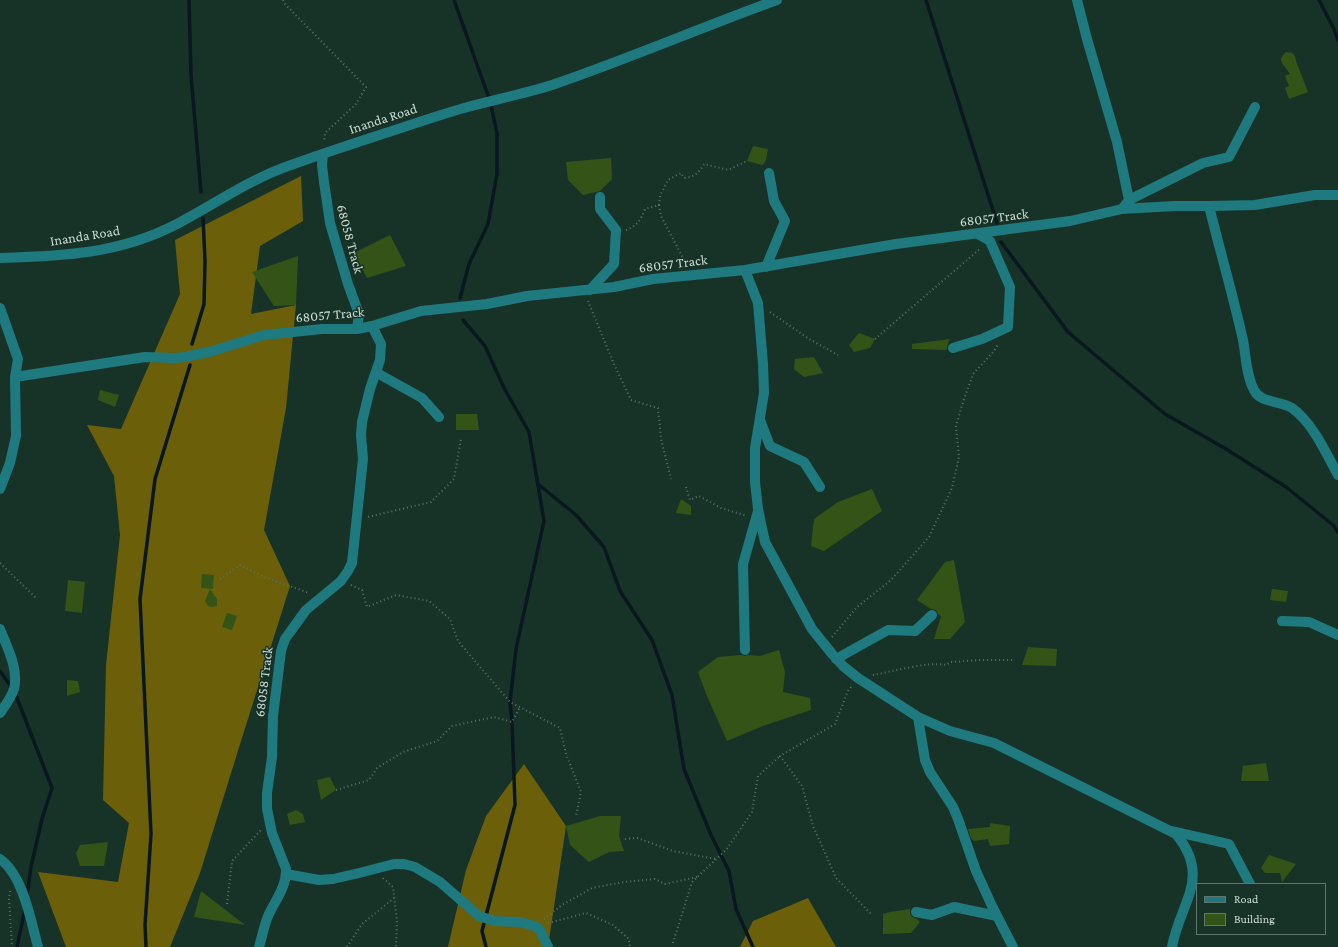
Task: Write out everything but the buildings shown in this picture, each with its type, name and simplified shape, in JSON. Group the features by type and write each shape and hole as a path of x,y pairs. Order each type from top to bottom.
{"street":[{"name":"Inanda Road","path":"0,258 59,256 100,251 122,246 176,224 259,178 288,166 462,108 556,83 613,63 777,0"},
{"path":"1077,0 1117,142 1129,200"},
{"path":"1122,209 1129,200 1203,163 1228,157 1255,107"},
{"name":"68058 Track","path":"323,154 322,165 330,223 348,284 359,314 357,329"},
{"path":"766,267 785,221 774,201 769,173"},
{"name":"68057 Track","path":"15,377 145,357 184,357 209,352 264,335 322,329 357,329 422,311 487,304 527,296 614,287 653,279 766,267 896,244 1070,221 1122,209 1174,206 1255,205 1314,195 1338,195"},
{"path":"587,290 614,264 616,230 600,209 600,197"},
{"path":"1209,206 1243,340 1249,376 1254,390 1261,397 1291,407 1298,413 1318,439 1338,475"},
{"path":"953,348 982,339 1008,327 1010,287 990,241 978,234"},
{"path":"744,270 758,303 764,393 755,448 757,514 765,542 812,629 836,659 858,678 918,716 950,731 994,743 1176,834 1185,844 1191,857 1193,868 1189,894 1172,947"},
{"path":"0,308 18,359 15,377 16,436 10,463 0,489"},
{"name":"68058 Track","path":"286,874 286,869 279,852 267,809 267,793 272,757 273,716 280,651 285,639 306,610 341,581 352,563 363,459 361,435 362,422 380,360 381,344 372,326"},
{"path":"377,373 422,398 439,417"},
{"path":"760,420 770,446 804,462 820,487"},
{"path":"745,650 743,564 757,514"},
{"path":"836,659 888,630 915,631 932,615"},
{"path":"1282,621 1309,622 1338,635"},
{"path":"0,630 14,670 15,681 13,690 0,714"},
{"path":"918,716 925,760 930,772 953,807 976,871 1013,947"},
{"path":"1170,830 1229,844 1249,883"},
{"path":"0,859 13,873 26,904 38,947"},
{"path":"259,947 268,916 282,888 286,874 319,880 359,873 394,864 404,864 415,867 440,882 479,916 494,921 520,922 535,926 540,930 548,947"},
{"path":"916,912 932,915 954,907 997,916"}],"path":[{"path":"283,0 285,4 366,87 356,104 325,133 323,154"},
{"path":"697,275 683,258 661,216 659,206 660,196 668,180 681,173 684,178 693,177 704,164 728,170 747,162"},
{"path":"616,235 635,227 644,209 659,206"},
{"path":"876,339 990,241"},
{"path":"587,290 613,362 631,400 658,408 661,439 672,479"},
{"path":"758,303 809,339 838,355"},
{"path":"825,645 857,607 890,581 929,537 952,488 959,457 956,426 973,374 994,351 1008,327"},
{"path":"357,519 431,502 454,479 461,439"},
{"path":"686,487 690,500 700,496 721,508 757,514"},
{"path":"0,564 37,599"},
{"path":"220,579 240,565 264,577 321,597"},
{"path":"341,581 362,590 367,606 396,595 429,601 450,619 458,641 510,702 560,728 566,754 581,792 576,816"},
{"path":"673,943 692,882 726,850 752,812 758,776 780,756 834,724 848,691 858,678 909,668 940,664 946,665 951,662 1014,660"},
{"path":"336,790 369,780 377,768 403,752 437,741 452,726 494,716 512,722 520,707"},
{"path":"780,756 802,786 813,826 836,878 872,915"},
{"path":"227,904 232,862 270,821"},
{"path":"625,839 637,838 673,851 716,859"},
{"path":"374,869 393,887 397,921 396,947"},
{"path":"12,947 9,899 13,873"},
{"path":"535,926 562,905 592,888 624,882 655,879 665,884 698,876"},
{"path":"348,947 362,924 394,898"},
{"path":"535,926 586,912 613,924 629,939 630,947"}],"shaded area":[{"path":"301,176 303,221 260,246 251,314 296,305 286,408 264,530 290,586 200,873 170,947 66,947 38,872 118,882 129,823 103,800 106,665 120,535 114,476 87,425 121,429 180,294 175,240"},
{"path":"524,764 566,826 548,947 448,947 466,870 486,816"},
{"path":"808,898 836,947 740,947 753,921"}],"waterway":[{"path":"189,0 191,75 201,192"},
{"path":"454,0 490,101 497,133 497,174 488,224 469,264 460,298"},
{"path":"926,0 997,223"},
{"path":"1319,0 1338,40"},
{"path":"192,344 204,304 205,261 203,218"},
{"path":"1001,242 1068,332 1165,414 1226,449 1286,487 1333,525 1338,532"},
{"path":"463,320 485,346 504,388 529,432 544,521 516,649 510,702 515,805 482,931 486,947"},
{"path":"146,947 145,925 151,834 140,599 155,479 190,365"},
{"path":"538,484 576,515 604,547 620,591 652,640 672,695 684,769 711,835 729,871 736,909 753,947"},
{"path":"0,671 12,688"},
{"path":"15,693 52,788 42,819 31,867 27,895"},
{"path":"17,947 25,909"}]}
